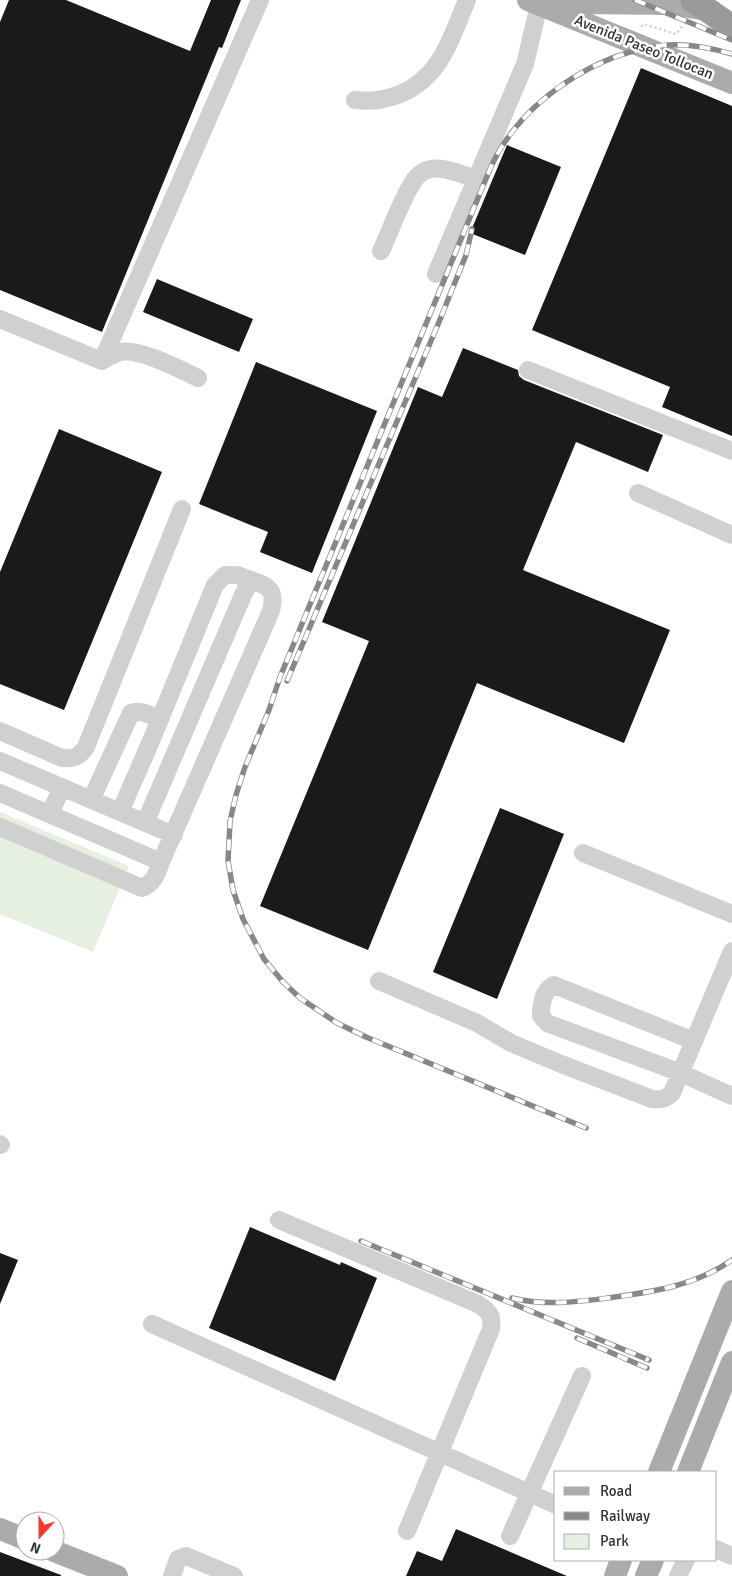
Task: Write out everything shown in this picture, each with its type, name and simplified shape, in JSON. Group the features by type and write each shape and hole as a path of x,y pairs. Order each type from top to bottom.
{"highway":[{"path":"690,10 732,27"}],"main road":[{"name":"Avenida Paseo Tollocan","path":"576,1 671,4 697,7 732,15"},
{"name":"Avenida Paseo Tollocan","path":"534,2 732,83"},
{"path":"660,1471 732,1291"},
{"path":"688,1471 732,1362"},
{"path":"0,1529 15,1535"},
{"path":"65,1555 117,1576"},
{"path":"615,1576 622,1561"},
{"path":"646,1576 653,1561"}],"lane":[{"path":"102,361 260,0"},
{"path":"355,100 383,100 412,89 425,79 434,70 442,56 467,0"},
{"path":"436,274 525,64 534,2"},
{"path":"382,251 408,192 415,179 423,171 433,168 476,179"},
{"path":"0,319 102,361 121,352 134,353 158,359 198,378"},
{"path":"528,370 732,451"},
{"path":"638,493 732,535"},
{"path":"0,731 62,758 79,757 86,747 182,509"},
{"path":"0,827 142,888 149,885 155,878 271,611 274,599 271,590 251,580 231,574 225,575 218,581 120,812"},
{"path":"145,823 251,580"},
{"path":"91,800 130,713 143,712 159,719"},
{"path":"0,761 174,835"},
{"path":"50,814 62,787"},
{"path":"0,793 161,862"},
{"path":"583,853 732,914"},
{"path":"379,981 477,1023 511,1043 561,1064 652,1099 666,1099 672,1094 732,951"},
{"path":"694,1041 558,986 550,987 545,994 541,1016 547,1023 681,1073 732,1096"},
{"path":"279,1220 478,1304 489,1312 492,1319 491,1329 441,1452 406,1531"},
{"path":"152,1324 554,1504"},
{"path":"510,1536 582,1376"},
{"path":"717,1549 732,1556"},
{"path":"172,1576 178,1559 186,1556 234,1576"},
{"path":"678,1576 686,1561"}],"path":[{"path":"637,30 644,24 676,34 690,10"}],"green space":[{"path":"0,812 129,866 93,952 0,914"}],"building":[{"path":"9,0 66,0 190,51 211,0 241,0 222,48 219,47 102,332 0,290 0,22"},
{"path":"641,68 732,106 732,436 662,407 670,387 532,330"},
{"path":"507,145 561,167 525,255 470,233"},
{"path":"157,279 253,319 239,352 143,312"},
{"path":"463,348 518,370 519,376 524,380 663,435 648,472 576,442 523,570 670,630 624,743 477,683 368,950 260,906 369,641 322,622 418,387 442,397"},
{"path":"256,362 377,411 312,573 260,552 268,532 199,504"},
{"path":"59,429 162,472 64,710 0,684 0,572"},
{"path":"500,808 564,834 497,999 433,972"},
{"path":"250,1227 340,1265 341,1262 377,1278 335,1381 209,1328"},
{"path":"0,1253 18,1260 0,1304"},
{"path":"456,1529 567,1576 406,1576 417,1551 442,1561"},
{"path":"0,1552 15,1558 15,1561 24,1561 61,1575 61,1576 0,1576"}],"railway":[{"path":"635,0 732,40"},
{"path":"586,1128 366,1037 337,1023 300,998 283,982 264,959 243,919 233,890 228,861 230,821 245,767 269,710 280,677 490,169 503,145 540,102 563,84 588,69 614,58 641,49 668,45 700,47 732,54"},
{"path":"287,681 439,322 466,255 472,229"},
{"path":"361,1241 649,1360"},
{"path":"512,1298 536,1302 560,1302 641,1293 688,1282 718,1269 732,1260"},
{"path":"577,1338 647,1368"}]}
